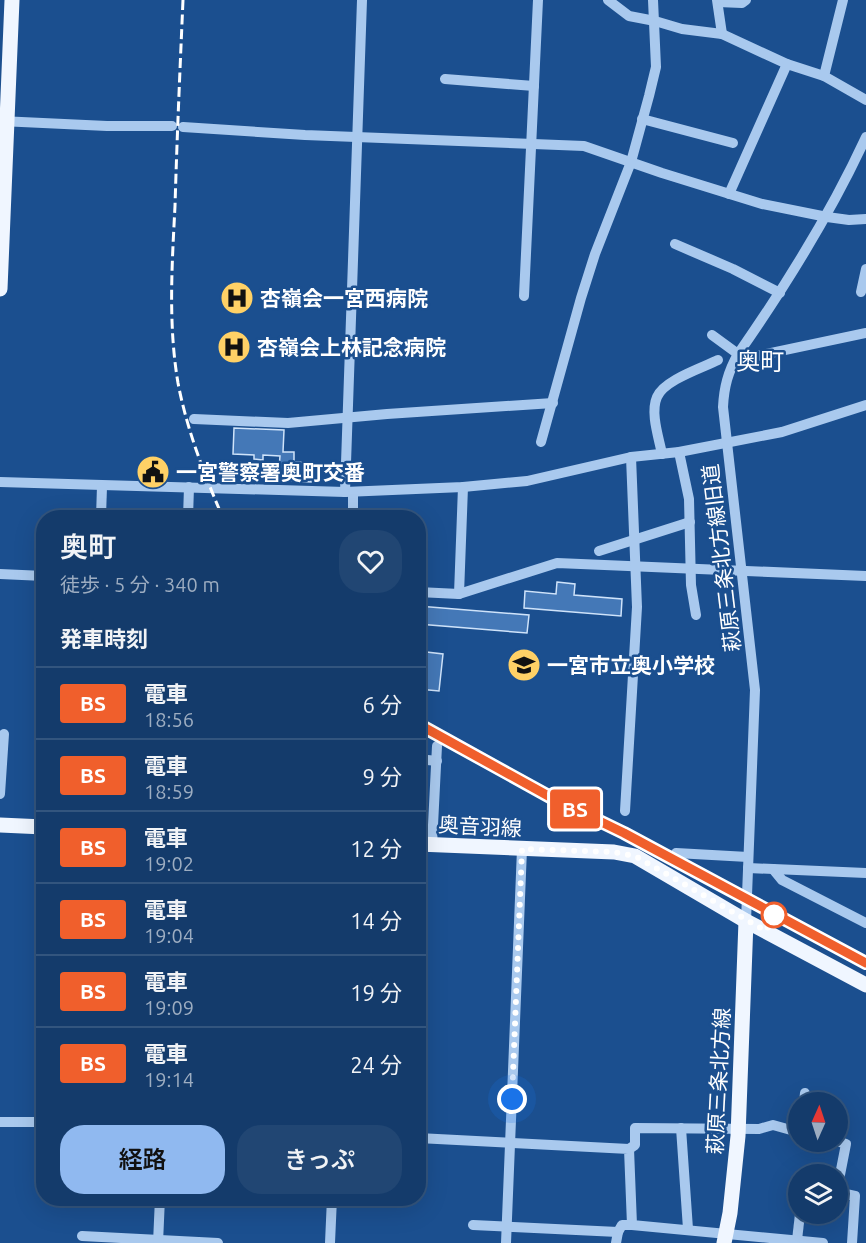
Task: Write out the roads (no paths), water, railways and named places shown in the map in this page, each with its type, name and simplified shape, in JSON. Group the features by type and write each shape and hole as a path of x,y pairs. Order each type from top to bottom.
{"main road":[{"path":"0,289 4,122 12,0"},
{"path":"0,825 36,827"},
{"name":"奥音羽線","path":"426,845 614,852 635,856 746,921 866,985"},
{"name":"萩原三条北方線","path":"725,1238 734,1184 738,1128 746,921"}],"street":[{"path":"351,510 347,418 362,0"},
{"path":"524,296 538,0"},
{"path":"608,0 628,16 682,29 722,34 787,64 824,76 866,100"},
{"path":"541,442 581,298 631,162 656,68 653,0"},
{"path":"722,34 717,1 742,3 746,0"},
{"path":"824,76 843,0"},
{"path":"729,194 787,64"},
{"path":"445,79 534,86"},
{"path":"642,119 733,143"},
{"path":"4,122 178,126 584,146 762,204 827,217 849,220 866,219"},
{"path":"0,482 349,492 463,487 527,482 631,457 678,452 727,443 723,407 724,385 731,366 827,217 866,137"},
{"path":"675,244 733,269 780,293"},
{"path":"861,292 866,269"},
{"path":"718,360 716,338 738,354 757,356 866,333"},
{"path":"718,360 731,366"},
{"path":"662,454 655,413 657,397 666,386 718,360"},
{"path":"194,419 288,423 553,403"},
{"name":"萩原三条北方線旧道","path":"746,921 755,690 727,443 782,432 866,405"},
{"path":"678,452 689,499 691,585 696,615"},
{"path":"625,811 638,607 631,457"},
{"path":"101,510 102,486"},
{"path":"459,594 463,487"},
{"path":"188,510 189,488"},
{"path":"599,550 690,522"},
{"path":"426,592 459,594 557,563 866,576"},
{"path":"0,574 36,576"},
{"path":"0,794 4,734"},
{"path":"426,837 438,746"},
{"path":"426,760 436,761"},
{"path":"506,1243 522,849"},
{"path":"676,853 748,862 773,869 866,873"},
{"path":"773,869 782,880 866,923"},
{"path":"0,1122 36,1122"},
{"path":"426,1137 629,1149 635,1145 635,1128 673,1125 759,1129 773,1125 788,1129"},
{"path":"673,1125 688,1229"},
{"path":"629,1149 632,1225"},
{"path":"848,1194 855,1196 852,1243"},
{"path":"158,1241 160,1206"},
{"path":"330,1243 332,1206"},
{"path":"473,1224 506,1225 617,1237 622,1225 632,1225 688,1229 725,1238 821,1243"},
{"path":"797,1240 799,1224"},
{"path":"82,1236 218,1243"}],"railway":[{"path":"183,0 172,272 173,339 178,383 186,418 220,510"},
{"path":"426,728 552,798 624,833 866,963"}],"train":[{"name":"BS","path":"426,729 552,798 624,833 866,963"}],"place":[{"name":"杏嶺会一宮西病院","path":"237,298"},
{"name":"杏嶺会上林記念病院","path":"234,347"},
{"name":"一宮警察署奥町交番","path":"153,472"},
{"name":"一宮市立奥小学校","path":"524,665"}],"district":[{"name":"奥町","path":"760,361"}]}
